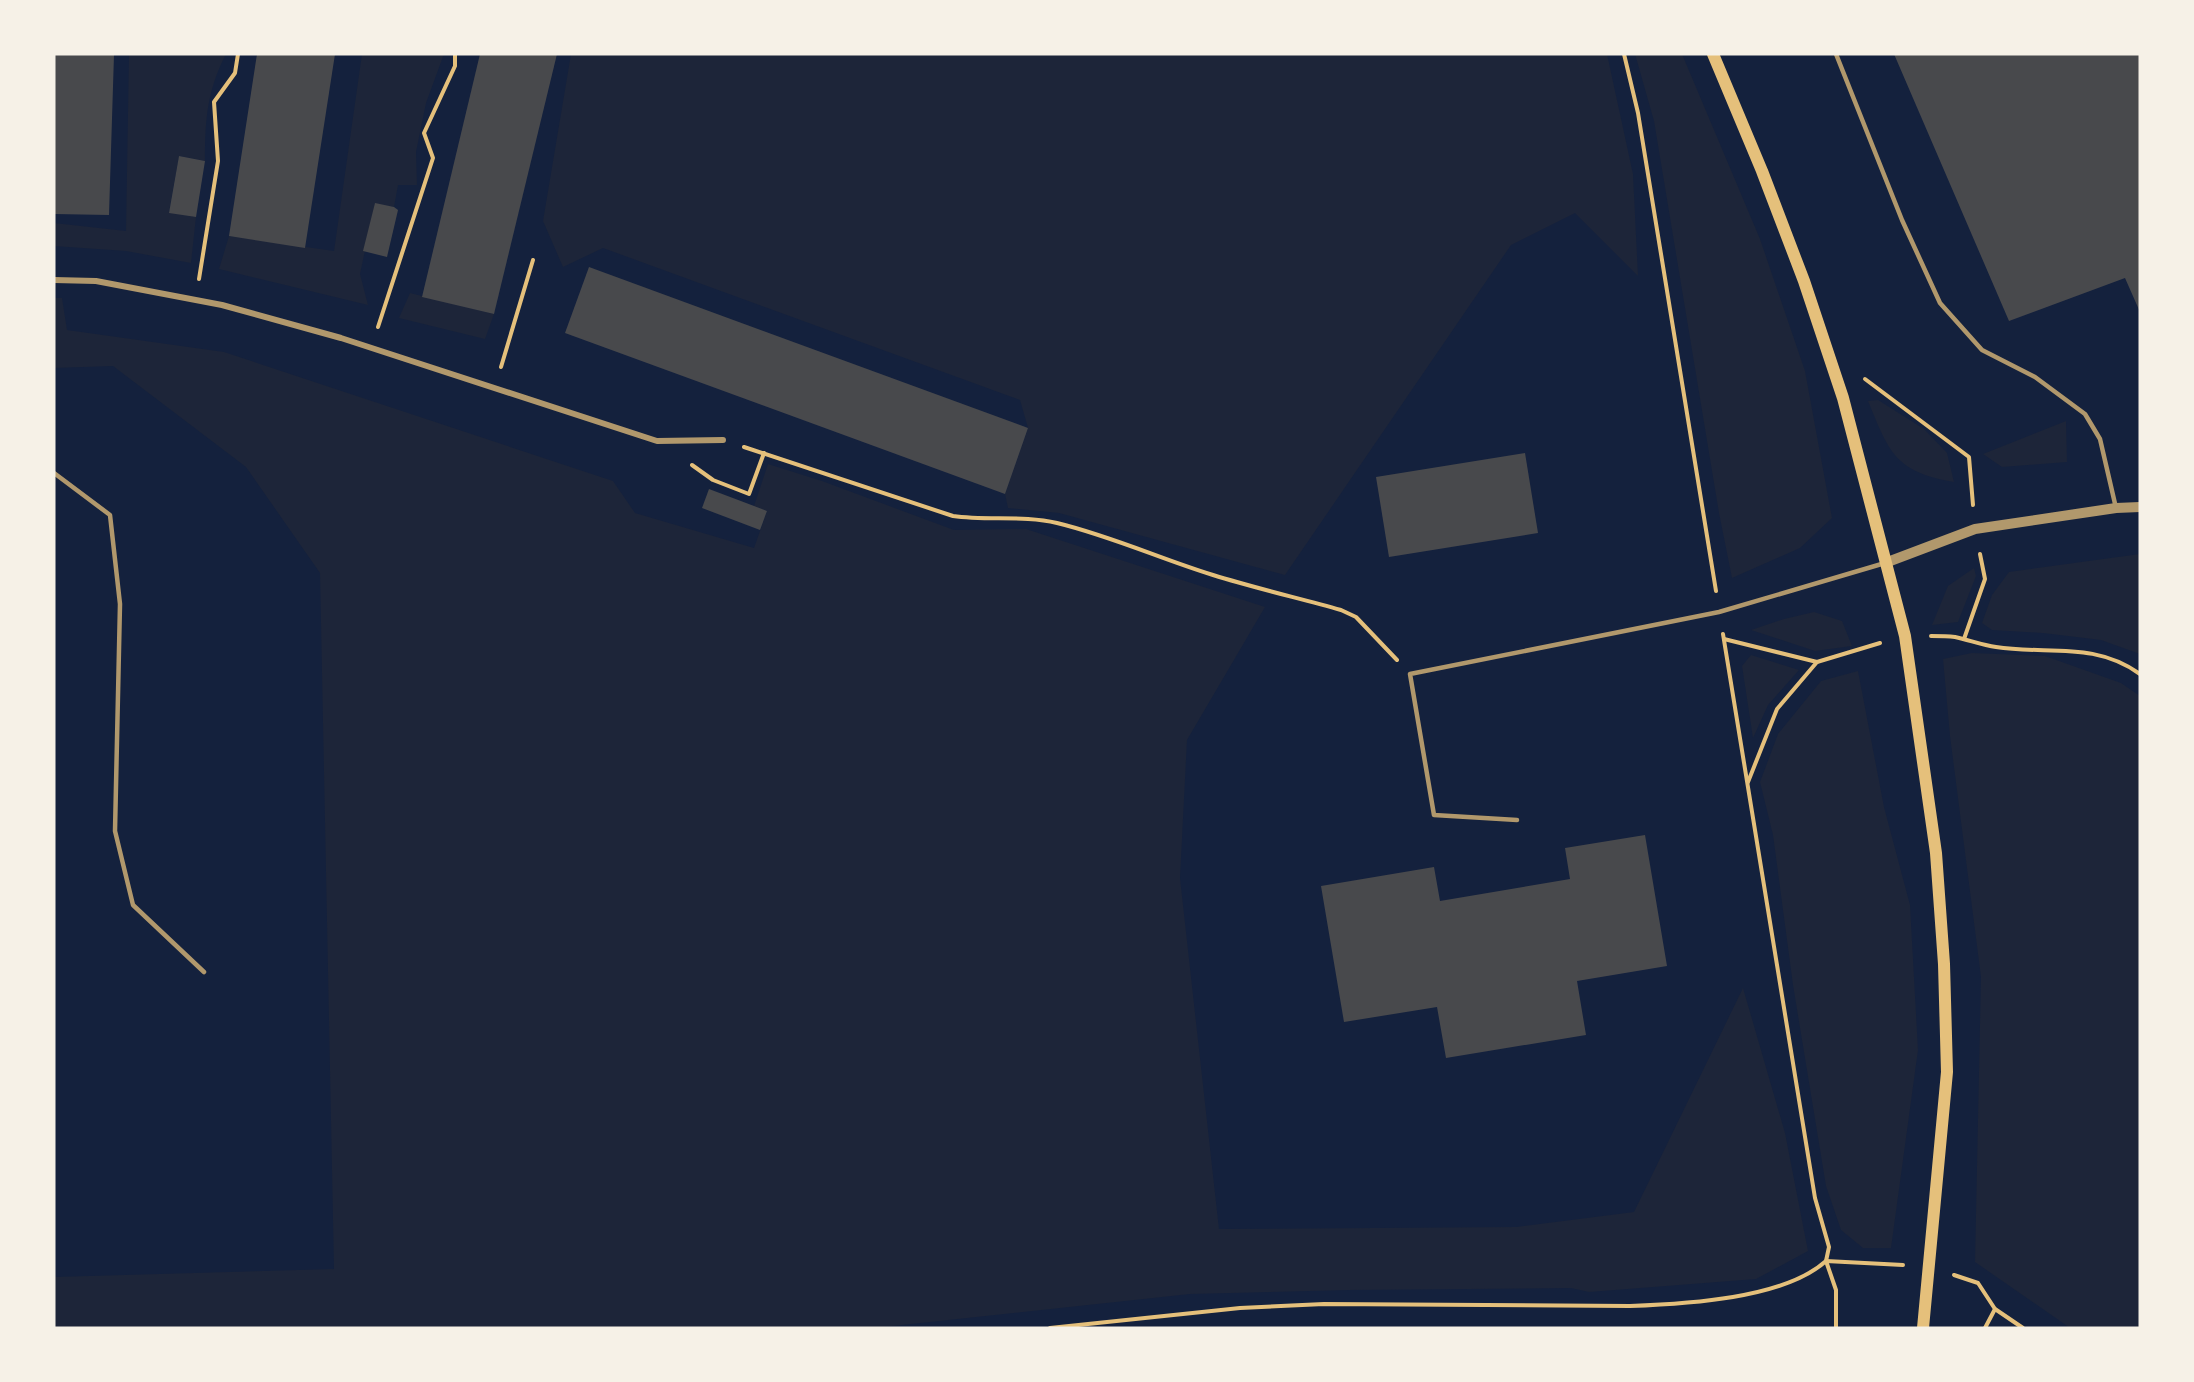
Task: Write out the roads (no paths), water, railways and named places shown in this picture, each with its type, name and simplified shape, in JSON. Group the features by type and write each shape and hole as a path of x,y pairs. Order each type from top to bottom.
{"main road":[{"path":"1713,54 1762,171 1829,355 1843,398 1905,636 1936,854 1946,1018 1947,1072 1923,1328"}],"street":[{"path":"54,280 96,281 222,305 371,348 657,441 723,441"},
{"path":"1885,563 1975,529 2116,508 2140,507"}],"lane":[{"path":"1836,54 1902,220 1940,303 1982,350 2036,377 2085,414 2100,439 2116,508"},
{"path":"54,473 110,515 120,604 115,831 133,905 204,972"},
{"path":"1517,820 1434,815 1410,674 1719,612 1885,563"}]}
